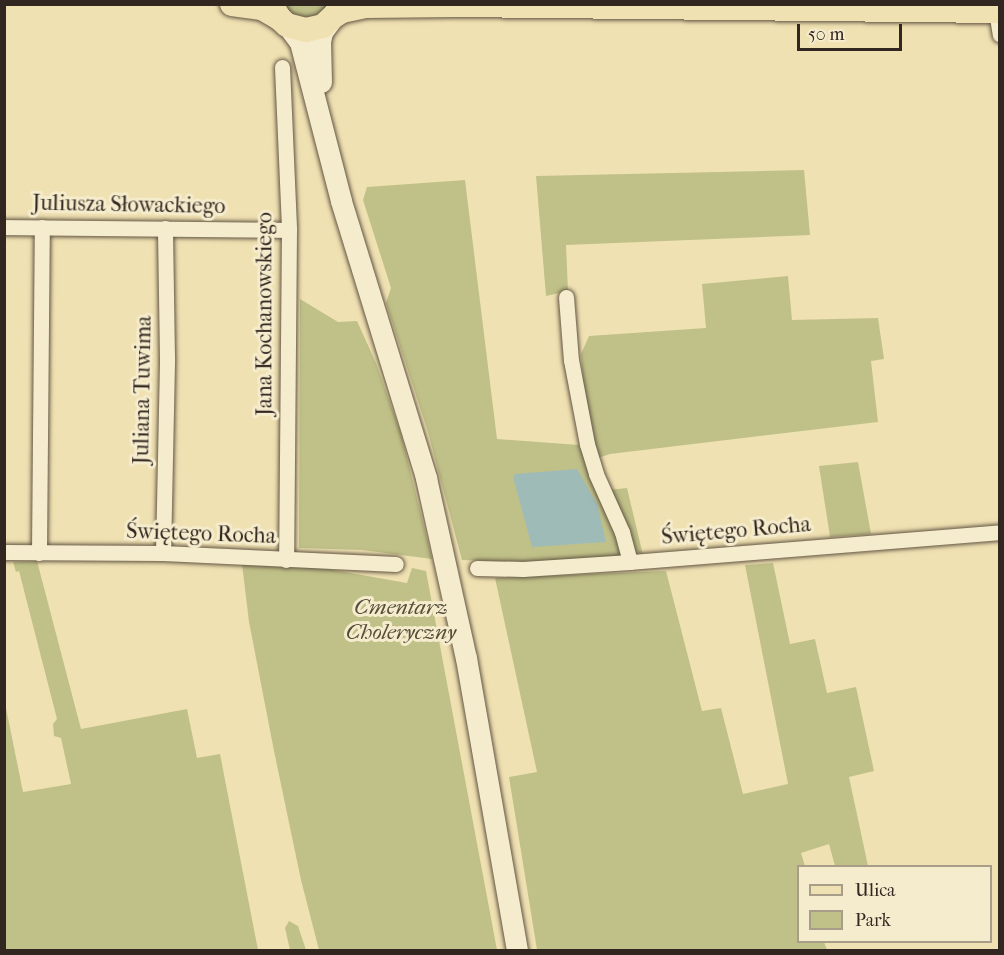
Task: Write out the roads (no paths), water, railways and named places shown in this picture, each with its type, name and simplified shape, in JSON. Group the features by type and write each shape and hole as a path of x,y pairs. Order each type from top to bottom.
{"main road":[{"path":"232,4 262,8 306,30 323,26 335,14 342,11 365,6 997,9"},
{"path":"323,127 320,42 322,32 335,14"},
{"path":"279,16 300,42 341,201 426,478 445,555 517,951"}],"street":[{"path":"997,9 999,35"},
{"name":"Jana Kochanowskiego","path":"282,67 289,230 286,560"},
{"name":"Juliusza Słowackiego","path":"4,226 289,230"},
{"path":"39,553 42,227"},
{"name":"Juliana Tuwima","path":"163,553 167,358 165,228"},
{"path":"566,297 572,360 587,444 596,474 622,532 630,562"},
{"name":"Świętego Rocha","path":"477,568 523,569 630,562 999,532"},
{"name":"Świętego Rocha","path":"4,552 163,553 396,564"}],"water":[{"path":"577,469 597,504 606,542 532,547 513,477 515,474"}],"park label":[{"name":"Cmentarz Choleryczny","path":"401,620"}]}
